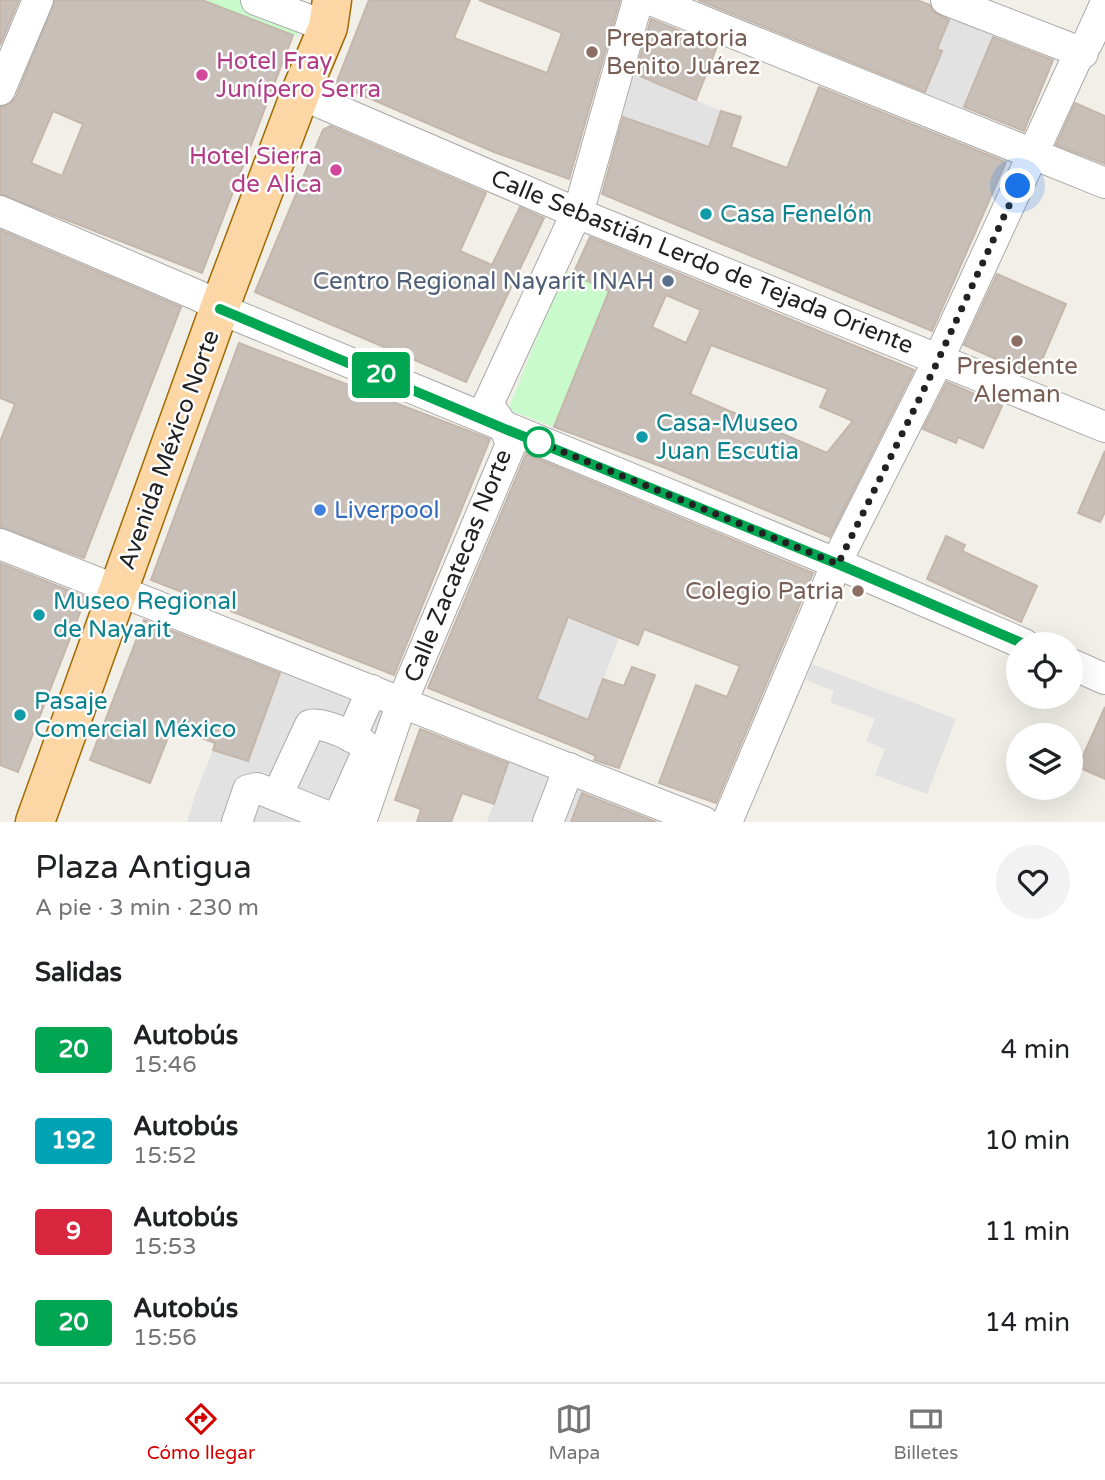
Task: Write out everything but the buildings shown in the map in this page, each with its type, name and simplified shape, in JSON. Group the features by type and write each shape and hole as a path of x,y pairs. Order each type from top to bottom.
{"main road":[{"name":"Avenida México Norte","path":"35,822 220,309 330,14"}],"street":[{"path":"0,90 38,0"},
{"path":"256,0 330,14"},
{"name":"Calle Zacatecas Norte","path":"345,821 402,702 511,444 505,429 488,404 577,213 638,0"},
{"path":"651,0 1105,183"},
{"path":"946,0 1083,53"},
{"path":"727,822 838,564 1105,4"},
{"name":"Calle Sebastián Lerdo de Tejada Oriente","path":"300,94 577,213 1105,427"},
{"path":"0,211 199,296 220,309 505,429 838,564 1006,636"},
{"path":"0,544 704,822"},
{"path":"1083,669 1105,679"},
{"path":"351,737 372,690"},
{"path":"237,822 248,790 257,788 277,796 345,821 368,750 364,742 318,723 310,725 277,796"},
{"path":"548,822 569,768"}],"green space":[{"path":"202,0 298,0 297,36 293,35"},
{"path":"564,270 609,291 554,427 511,411 510,405"}],"shaded area":[{"path":"951,15 994,33 963,108 925,93 942,51 937,49"},
{"path":"634,74 721,111 709,147 622,117"},
{"path":"568,619 619,638 588,720 568,713 558,740 543,734 554,706 537,699"},
{"path":"812,664 956,719 927,794 875,775 885,749 866,741 875,719 830,702 834,691 806,680"},
{"path":"282,669 388,709 341,822 187,822 213,750 248,761"},
{"path":"511,754 586,783 571,822 487,822"}],"bus line":[{"name":"20","path":"220,309 505,429 838,564 1006,636"}],"place":[{"name":"Preparatoria Benito Juárez","path":"592,52"},
{"name":"Hotel Fray Junípero Serra","path":"202,75"},
{"name":"Hotel Sierra de Alica","path":"336,170"},
{"name":"Casa Fenelón","path":"706,214"},
{"name":"Centro Regional Nayarit INAH","path":"668,281"},
{"name":"Presidente Aleman","path":"1017,341"},
{"name":"Casa-Museo Juan Escutia","path":"642,437"},
{"name":"Liverpool","path":"320,510"},
{"name":"Colegio Patria","path":"858,591"},
{"name":"Museo Regional de Nayarit","path":"39,615"},
{"name":"Pasaje Comercial México","path":"20,715"}],"route":[{"path":"539,442 534,440 838,564 842,551 934,369 1018,186"}]}
